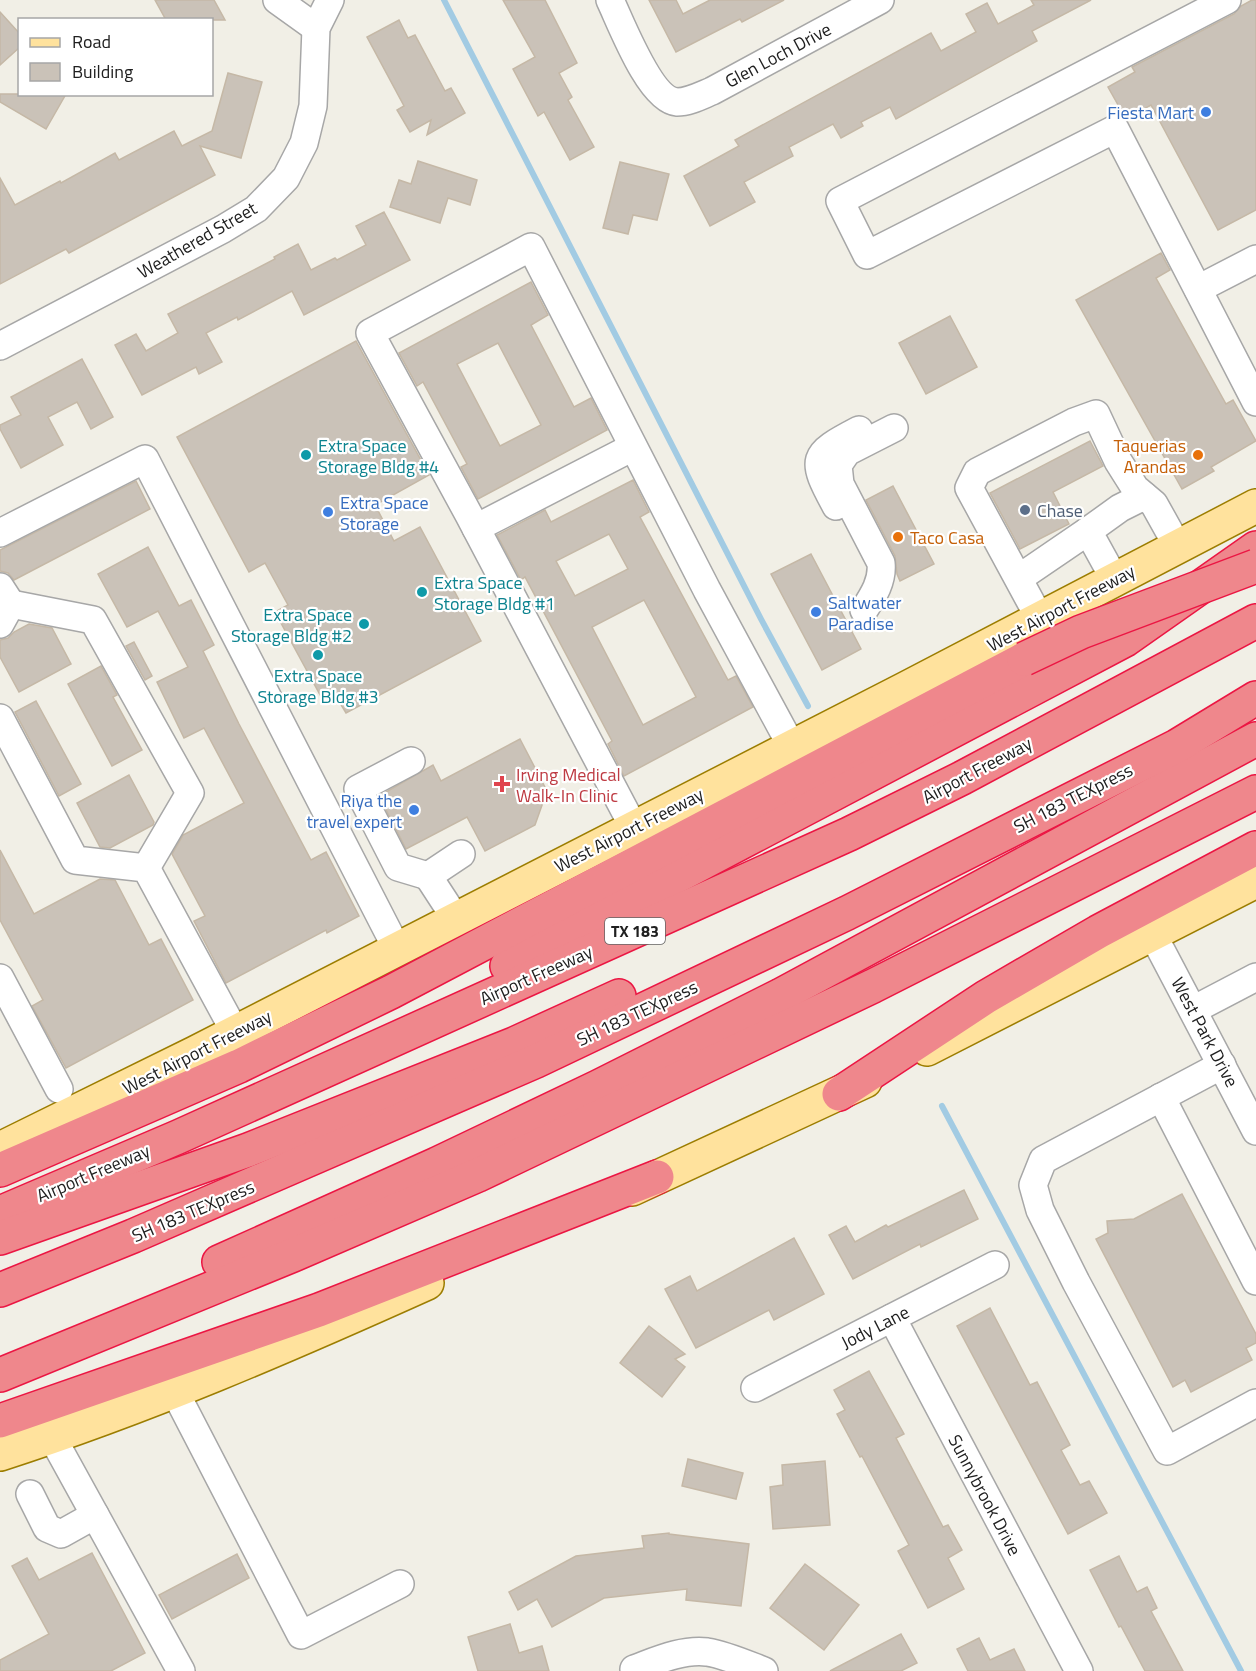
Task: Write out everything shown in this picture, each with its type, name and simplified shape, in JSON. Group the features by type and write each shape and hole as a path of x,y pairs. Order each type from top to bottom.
{"highway":[{"path":"393,1040 432,1005 1125,640 1256,548"},
{"path":"0,1170 239,1066 391,992 1024,659 1081,632 1256,566"},
{"name":"Airport Freeway","path":"0,1213 178,1137 849,834 962,778 1256,621"},
{"path":"0,1238 248,1150 514,1044 835,897 1256,691"},
{"name":"SH 183 TEXpress","path":"0,1290 133,1236 536,1060 847,913 1177,746 1256,698"},
{"name":"SH 183 TEXpress","path":"0,1311 266,1201 667,1020 810,952 1256,721"},
{"path":"41,1358 121,1304 427,1168 598,1087 781,995 1256,739"},
{"path":"0,1375 293,1255 478,1175 873,986 1256,792"},
{"path":"839,1094 986,997 1098,932 1256,848"},
{"path":"0,1421 319,1310 657,1177"}],"main road":[{"name":"West Airport Freeway","path":"0,1149 456,919 599,842 634,828 1256,506"},
{"path":"0,1454 175,1392 567,1221 839,1094 1256,881"}],"street":[{"path":"277,0 316,28"},
{"name":"Weathered Street","path":"0,346 223,230 256,209 286,178 304,143 313,106 316,28 330,0"},
{"name":"Glen Loch Drive","path":"610,0 650,81 660,93 674,102 690,100 712,91 880,0"},
{"path":"1227,0 840,201 867,255 1115,129 1256,402"},
{"path":"634,828 370,333 531,248 633,447 792,747"},
{"path":"1198,289 1256,259"},
{"path":"1040,619 969,488 977,472 1074,422 1096,414 1118,460 1135,488 1154,504 1178,547"},
{"path":"870,600 869,569 823,482 818,470 819,457 826,448 891,422"},
{"path":"476,528 633,447"},
{"path":"0,533 145,459 397,949"},
{"path":"1019,578 1120,508 1144,496"},
{"path":"1088,531 1115,580"},
{"path":"4,605 93,620 190,793 146,868"},
{"path":"0,718 75,860 146,868"},
{"path":"411,761 358,789 398,867 428,876 456,919"},
{"path":"428,876 461,854"},
{"path":"146,868 235,1032"},
{"name":"West Park Drive","path":"1154,934 1256,1131"},
{"path":"0,978 59,1089"},
{"path":"1193,1010 1254,984"},
{"path":"1222,1065 1043,1160 1033,1185 1040,1210 1076,1282 1167,1450 1256,1403"},
{"path":"1161,1097 1256,1281"},
{"name":"Jody Lane","path":"755,1388 995,1265"},
{"name":"Sunnybrook Drive","path":"892,1318 1079,1671"},
{"path":"175,1392 301,1635 400,1584"},
{"path":"52,1437 181,1671"},
{"path":"30,1494 47,1528 61,1534 95,1515"},
{"path":"634,1669 672,1656 690,1652 707,1652 764,1671"}],"building":[{"path":"155,0 214,0 225,20 213,20 213,18 165,18"},
{"path":"503,0 545,0 577,63 559,73 572,97 568,100 594,147 570,160 544,112 538,116 513,69 535,57"},
{"path":"649,0 676,0 683,14 710,0 784,0 742,22 740,19 676,52"},
{"path":"1031,0 1091,0 1032,31 1037,41 896,119 890,107 861,122 863,126 841,138 833,124 789,147 793,156 744,182 755,202 710,226 684,176 739,146 735,140 931,33 941,51 976,32 966,14 987,3 998,24 1034,5"},
{"name":"Fiesta Mart","path":"1256,0 1256,210 1218,230 1151,105 1126,119 1108,87 1135,72 1132,67 1234,14 1241,6"},
{"path":"0,12 18,32 18,49 0,65"},
{"path":"399,20 408,38 415,35 445,91 451,88 465,113 427,135 431,120 410,132 397,110 404,106 367,37"},
{"path":"228,73 262,82 241,158 200,146 215,175 69,253 66,249 0,284 0,178 15,205 115,153 119,160 174,131 182,146 212,131"},
{"path":"0,94 65,96 46,129 0,102"},
{"path":"418,161 477,180 470,205 448,198 440,223 390,207 399,180 411,184"},
{"path":"620,162 669,174 657,220 633,215 628,234 603,228"},
{"path":"384,212 410,260 304,315 292,291 238,320 237,317 206,333 222,362 199,374 196,367 142,395 115,345 136,334 146,351 178,333 168,314 275,259 274,257 298,244 311,270 335,258 337,260 366,245 356,226"},
{"path":"1161,253 1170,270 1156,278 1226,404 1233,400 1256,441 1211,467 1214,471 1182,489 1076,300"},
{"path":"531,282 548,315 531,325 574,407 591,398 607,430 478,499 461,467 467,464 423,382 417,386 399,353","holes":["498,343 541,425 500,446 457,364"]},
{"path":"950,316 977,367 926,394 899,343"},
{"name":"Extra Space Storage","path":"356,341 429,475 375,505 394,541 420,527 481,641 346,713 337,698 325,704 275,612 288,605 265,563 249,572 177,437"},
{"path":"82,359 113,417 91,429 77,402 48,417 63,445 21,468 0,429 0,425 21,415 11,397"},
{"name":"Chase","path":"1090,441 1103,466 1053,492 1069,524 1020,549 990,493"},
{"path":"633,480 649,512 640,517 728,680 736,676 753,707 624,776 608,744 612,741 525,577 521,580 497,535 545,510 551,522","holes":["609,534 628,569 575,596 556,561","644,600 696,697 643,725 592,627"]},
{"path":"136,481 150,509 14,580 8,573 0,571 0,550"},
{"name":"Taco Casa","path":"893,486 934,564 900,581 895,556 866,500"},
{"path":"148,547 179,606 191,600 214,645 203,651 311,860 326,852 359,916 327,933 326,930 226,983 194,921 205,916 172,854 183,835 244,803 204,728 184,738 157,682 188,667 158,611 127,627 98,574"},
{"name":"Saltwater Paradise","path":"811,554 861,649 822,670 771,574"},
{"path":"29,624 52,628 71,664 19,692 0,657 0,640 8,638"},
{"path":"134,642 152,676 145,680 126,646"},
{"path":"101,666 117,695 113,697 142,750 112,766 68,684"},
{"path":"36,701 81,784 59,796 15,712"},
{"path":"520,739 547,791 535,825 485,851 467,817 406,849 379,796 433,765 441,781"},
{"path":"129,775 154,822 153,825 110,848 100,847 77,803"},
{"path":"0,850 34,914 100,879 115,880 149,945 161,939 193,1000 66,1068 32,1006 43,1000 0,920"},
{"path":"964,1190 978,1219 921,1247 920,1244 853,1279 829,1235 846,1226 855,1242 886,1225 888,1227"},
{"path":"1182,1194 1256,1334 1256,1343 1246,1348 1252,1360 1191,1392 1185,1380 1173,1387 1096,1239 1108,1233 1107,1221 1134,1219"},
{"path":"794,1238 824,1294 774,1320 769,1310 696,1348 665,1289 690,1276 697,1291"},
{"path":"990,1308 1030,1385 1037,1382 1070,1445 1061,1450 1080,1485 1089,1481 1107,1513 1068,1534 957,1326"},
{"path":"649,1326 685,1354 675,1359 685,1367 662,1397 620,1363"},
{"path":"869,1371 904,1434 896,1438 943,1527 948,1525 962,1550 948,1558 964,1589 928,1608 898,1551 909,1545 837,1414 845,1410 834,1390"},
{"path":"688,1459 743,1473 736,1499 682,1486"},
{"path":"825,1461 830,1525 773,1529 770,1487 783,1485 782,1465"},
{"path":"669,1533 749,1544 741,1606 686,1600 687,1589 604,1598 552,1627 537,1599 518,1610 509,1592 576,1556 644,1548 642,1536"},
{"path":"92,1553 145,1653 111,1671 0,1671 0,1660 49,1634 12,1566 27,1558 39,1580"},
{"path":"237,1554 249,1578 172,1619 159,1595"},
{"path":"1119,1556 1137,1592 1147,1587 1157,1608 1151,1611 1183,1671 1145,1671 1121,1626 1119,1627 1090,1570"},
{"path":"805,1564 859,1605 824,1650 770,1608"},
{"path":"510,1624 519,1653 542,1646 549,1671 478,1671 468,1637"},
{"path":"901,1634 917,1663 901,1671 830,1671"},
{"path":"979,1638 990,1660 1014,1649 1025,1671 968,1671 957,1649"}],"waterway":[{"path":"444,0 761,619 808,706"},
{"path":"942,1106 1241,1671"}],"place":[{"name":"Fiesta Mart","path":"1206,112"},
{"name":"Extra Space Storage Bldg #4","path":"306,455"},
{"name":"Taquerias Arandas","path":"1198,455"},
{"name":"Chase","path":"1025,510"},
{"name":"Extra Space Storage","path":"328,512"},
{"name":"Taco Casa","path":"898,537"},
{"name":"Extra Space Storage Bldg #1","path":"422,592"},
{"name":"Saltwater Paradise","path":"816,612"},
{"name":"Extra Space Storage Bldg #2","path":"364,624"},
{"name":"Extra Space Storage Bldg #3","path":"318,655"},
{"name":"Irving Medical Walk-In Clinic","path":"502,784"},
{"name":"Riya the travel expert","path":"414,810"}]}
